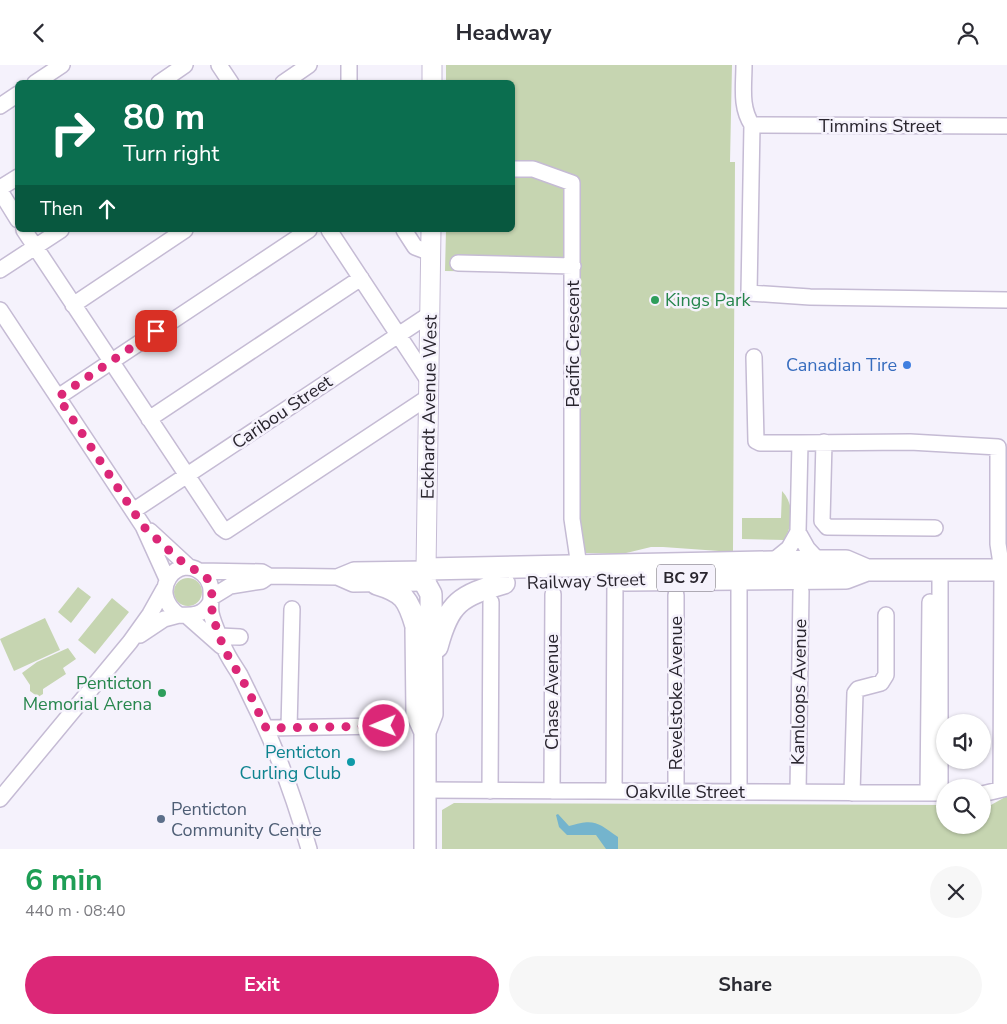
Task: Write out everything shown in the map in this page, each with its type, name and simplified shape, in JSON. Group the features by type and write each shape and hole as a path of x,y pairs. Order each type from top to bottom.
{"highway":[{"name":"Railway Street","path":"426,576 579,566 773,561 846,561 867,570 1004,570"},
{"name":"Railway Street","path":"426,576 504,583 739,578 846,579 867,570"},
{"name":"Eckhardt Avenue West","path":"425,732 417,714 416,626 418,591 426,576"},
{"name":"Eckhardt Avenue West","path":"425,849 425,732 432,714 431,595 426,576"},
{"path":"377,583 395,589 402,595 411,609 416,626"},
{"path":"431,669 443,624 448,613 470,595 504,583"}],"main road":[{"path":"432,65 432,80"},
{"name":"Eckhardt Avenue West","path":"426,576 431,232"}],"street":[{"path":"40,80 62,65"},
{"path":"164,80 186,65"},
{"path":"220,65 229,80"},
{"path":"349,65 349,80"},
{"path":"744,65 744,105 746,117 752,125 749,293 810,297 1007,300"},
{"path":"288,80 302,71"},
{"path":"0,106 15,97"},
{"name":"Timmins Street","path":"752,125 1007,126"},
{"name":"Pacific Crescent","path":"515,169 533,169 572,183 572,519 579,566"},
{"path":"15,179 0,190 15,214"},
{"path":"25,232 222,528 226,531 232,529 430,389 399,335 330,232"},
{"path":"0,270 57,232"},
{"path":"73,305 182,232"},
{"path":"58,397 306,232"},
{"path":"405,232 415,247 431,253"},
{"path":"458,263 573,266"},
{"path":"149,419 361,278"},
{"path":"0,310 143,526 166,584 168,605 222,643"},
{"name":"Caribou Street","path":"133,511 430,314"},
{"path":"754,357 756,441 760,443 931,442 998,447 998,544 1004,570 1004,788 991,791"},
{"path":"824,442 822,521 827,527 935,528"},
{"path":"773,561 789,548 798,532 800,443"},
{"path":"143,526 209,581 212,615 222,643 247,688 266,728 309,849"},
{"path":"798,532 807,548 818,561"},
{"path":"0,799 130,642 150,614 174,572 194,569 262,571 268,577"},
{"path":"130,642 164,619 201,613 211,600 230,586 262,581 268,577 337,577 354,570 426,576"},
{"path":"938,779 940,570"},
{"path":"337,577 354,584 377,583 426,576"},
{"path":"739,578 739,792"},
{"path":"614,791 615,580"},
{"name":"Kamloops Avenue","path":"798,792 801,591"},
{"name":"Chase Avenue","path":"552,791 553,594"},
{"name":"Revelstoke Avenue","path":"676,595 676,792"},
{"path":"490,791 491,602"},
{"path":"930,602 937,779"},
{"path":"289,728 292,609"},
{"path":"852,793 855,693 858,689 881,683 886,675 886,615"},
{"path":"222,643 240,637"},
{"path":"266,728 384,726"},
{"name":"Oakville Street","path":"425,790 936,793"}],"green space":[{"name":"Kings Park","path":"446,65 732,65 730,162 735,162 733,552 651,547 622,554 585,553 578,518 576,273 445,271 446,232 515,232 515,80 446,80"},
{"path":"782,491 791,509 791,522 784,540 742,539 742,518 781,518"},
{"path":"188,578 198,582 202,592 198,602 188,606 178,602 174,592 178,582"},
{"path":"78,587 91,597 71,623 58,612"},
{"path":"112,598 129,612 95,654 78,640"},
{"path":"45,618 60,650 14,671 0,639"},
{"path":"68,648 76,659 63,668 66,674 43,689 43,694 38,697 30,691 30,685 22,673 37,662"},
{"path":"1007,796 1007,849 442,849 442,810 454,803 936,805 936,834 991,834 991,805"}],"water":[{"path":"558,814 569,826 585,822 601,825 618,837 618,849 606,849 596,835 567,835 559,827 556,815"}],"place":[{"name":"Kings Park","path":"655,300"},
{"name":"Canadian Tire","path":"907,365"},
{"name":"Penticton Memorial Arena","path":"162,693"},
{"name":"Penticton Curling Club","path":"351,762"},
{"name":"Penticton Community Centre","path":"161,819"}],"route":[{"path":"156,331 58,397 143,526 175,556 189,567 204,574 209,581 212,595 210,603 212,615 224,649 247,688 266,728 384,726"}]}
